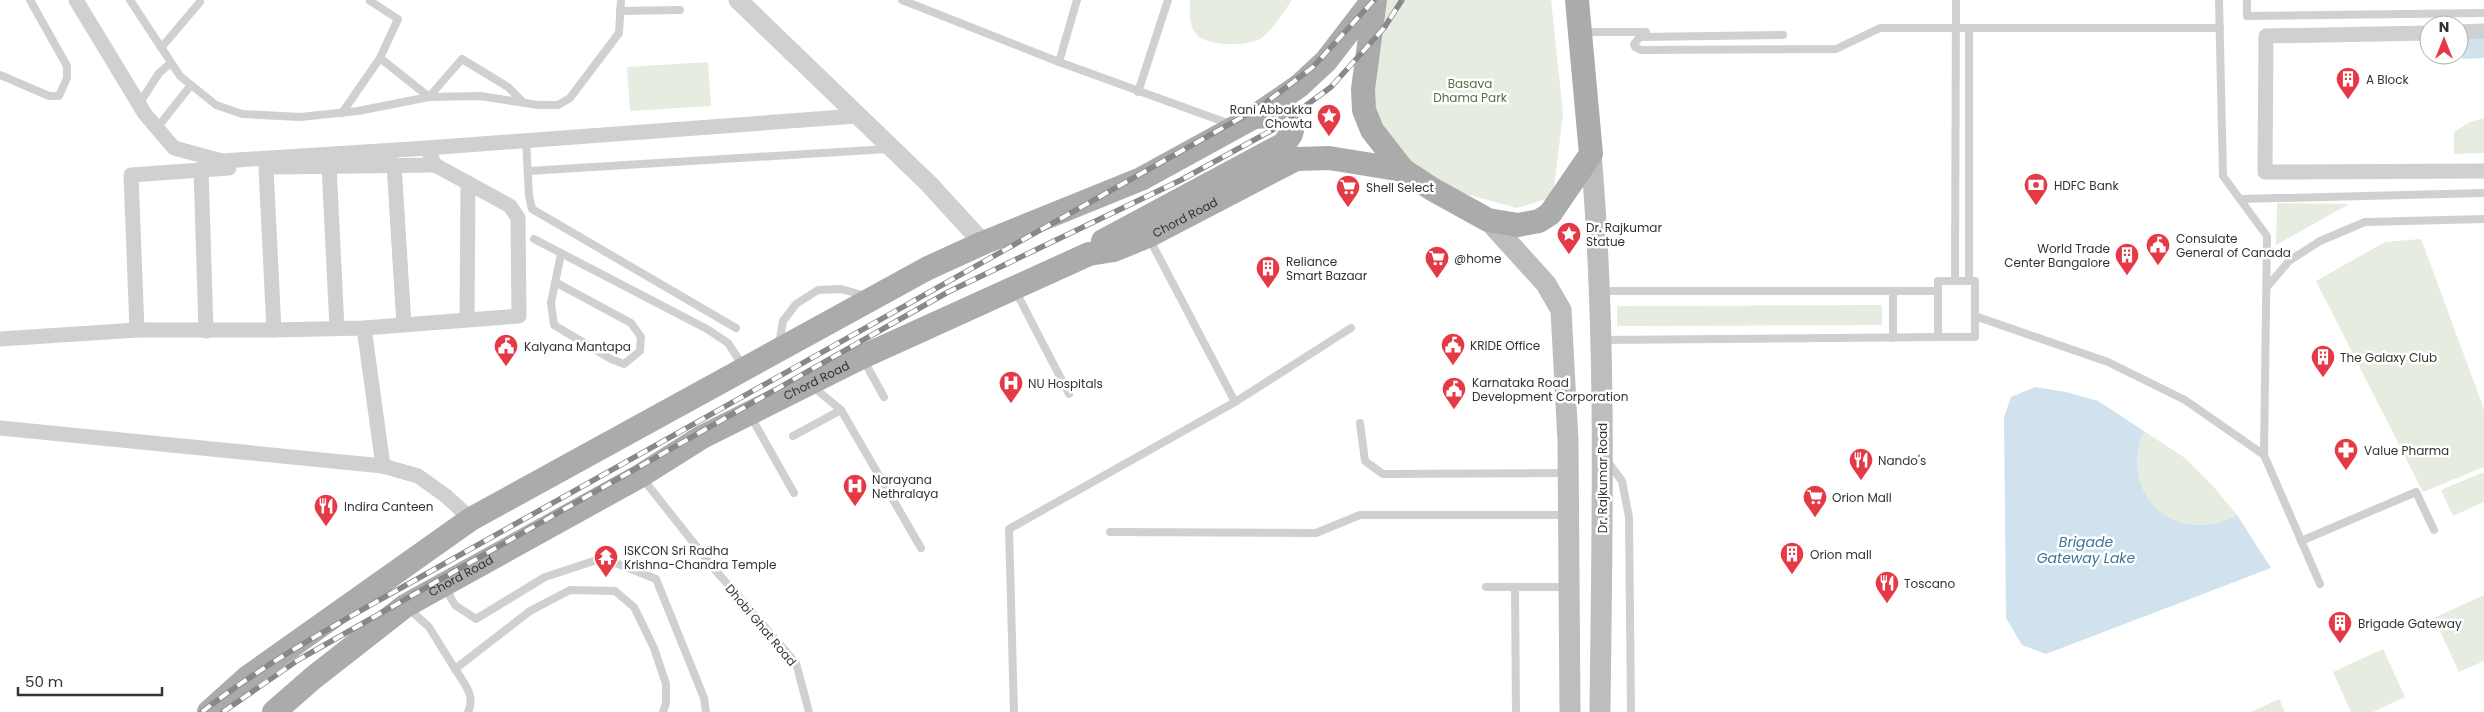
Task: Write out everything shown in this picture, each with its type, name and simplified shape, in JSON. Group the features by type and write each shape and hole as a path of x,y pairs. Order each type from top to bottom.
{"main road":[{"path":"209,712 248,677 471,519 928,268 983,243 1141,179 1245,122 1299,86 1326,61 1374,0"},
{"path":"1374,0 1363,89 1364,110 1372,130 1403,170 1455,203 1488,220 1518,225 1539,221 1550,214 1591,154 1577,0"},
{"path":"1089,254 1108,238 1284,144 1291,134 1293,126 1282,115 1245,122"},
{"name":"Dr. Rajkumar Road","path":"1591,154 1601,291 1603,456 1600,712"},
{"name":"Chord Road","path":"274,712 320,672 405,606 640,476 702,438 862,357 1089,254 1114,250 1148,236 1296,159 1329,158 1403,170"},
{"path":"1488,220 1546,284 1561,310 1568,473 1570,712"}],"street":[{"path":"76,0 139,104 174,148 222,161 526,141 857,116"},
{"path":"738,0 929,184 983,243"},
{"path":"2469,32 2484,32"},
{"path":"2419,33 2266,36 2265,172 2484,171"},
{"path":"427,148 435,165"},
{"path":"394,164 404,325"},
{"path":"0,339 137,330 206,331 364,328 519,316 518,218 510,206 435,165 394,164 201,169 131,175 137,330"},
{"path":"329,166 337,328"},
{"path":"266,168 274,330"},
{"path":"201,169 206,331"},
{"path":"467,320 468,183"},
{"path":"364,328 383,466"},
{"path":"0,428 383,466 418,476 446,496 471,519"}],"lane":[{"path":"0,75 48,96 59,96 67,78 67,66 30,0"},
{"path":"130,0 180,76 216,105 242,114 300,117 342,113 428,98 480,96 523,103 558,105 570,98 619,33 621,0"},
{"path":"342,113 380,58 398,19 371,0"},
{"path":"902,0 1138,92 1245,122"},
{"path":"1059,62 1077,0"},
{"path":"1138,92 1168,0"},
{"path":"1955,281 1956,0"},
{"path":"2219,0 2223,176 2242,199 2267,236 2264,455 2320,584"},
{"path":"2247,0 2247,16 2484,13"},
{"path":"162,48 200,2"},
{"path":"620,11 680,10"},
{"path":"1580,32 1783,33 1640,36 1634,44 1635,47 1641,50 1836,49 1880,28 2220,28"},
{"path":"1968,281 1969,28"},
{"path":"380,58 428,98"},
{"path":"428,98 462,58 508,87 523,103"},
{"path":"139,104 159,73 172,63"},
{"path":"157,128 192,85"},
{"path":"526,141 532,209 736,328"},
{"path":"528,171 892,148"},
{"path":"2242,199 2484,193"},
{"path":"2267,287 2289,261 2320,241 2365,222 2484,220"},
{"path":"1148,236 1236,402"},
{"path":"534,239 707,329 728,343 744,368"},
{"path":"555,282 631,323 641,337 640,351 624,364 611,359 554,324 551,302 555,282 561,254"},
{"path":"1601,340 1975,337 1975,281 1938,281 1938,337"},
{"path":"1014,288 1069,394"},
{"path":"779,349 783,321 796,304 818,290 841,289 873,298"},
{"path":"1601,291 1938,291"},
{"path":"1892,291 1893,338"},
{"path":"1975,316 2108,362 2185,400 2264,455"},
{"path":"1014,712 1009,529 1236,402 1352,328"},
{"path":"862,357 884,397"},
{"path":"808,383 841,410 922,548"},
{"path":"793,436 841,410"},
{"path":"749,413 794,493"},
{"path":"1360,423 1365,461 1383,474 1568,473"},
{"path":"1603,456 1622,480 1629,517 1631,712"},
{"name":"Dhobi Ghat Road","path":"640,476 716,571 796,663 809,712"},
{"path":"2301,541 2416,492 2434,530"},
{"path":"1110,532 1316,534 1360,515 1568,515"},
{"path":"444,585 455,605 476,619 545,578 603,558 656,579 704,698 706,712"},
{"path":"1486,587 1570,587"},
{"path":"1515,587 1516,712"},
{"path":"455,669 530,611 570,590 615,590 634,607 654,648 666,684 666,703 662,712"},
{"path":"405,606 430,627 470,693 472,704 468,712"}],"green space":[{"path":"1190,0 1292,0 1263,37 1249,43 1229,44 1209,41 1196,34 1191,22"},
{"name":"Basava Dhama Park","path":"1383,0 1551,0 1563,113 1553,197 1517,208 1458,192 1411,163 1378,118 1373,94"},
{"path":"708,62 711,106 630,111 627,67"},
{"path":"2484,118 2484,153 2454,154 2454,132 2470,122"},
{"path":"2277,203 2349,204 2276,245"},
{"path":"2421,239 2484,409 2484,467 2423,492 2316,281 2385,242"},
{"path":"1882,305 1882,325 1617,326 1617,306"},
{"path":"2144,431 2185,458 2212,485 2237,515 2214,523 2193,525 2174,520 2158,509 2145,494 2139,475 2138,454"},
{"path":"2484,472 2484,502 2453,516 2441,490"},
{"path":"2484,595 2484,661 2459,672 2434,618"},
{"path":"2383,649 2405,697 2373,712 2351,712 2333,672"},
{"path":"2279,699 2285,712 2251,712"}],"water":[{"path":"2469,37 2484,37 2484,58 2469,59"},
{"name":"Brigade Gateway Lake","path":"2035,387 2066,392 2098,401 2144,431 2138,454 2139,475 2145,494 2157,509 2174,520 2193,525 2214,523 2237,515 2271,568 2046,654 2022,645 2006,618 2004,417 2011,397"}],"railway":[{"path":"202,712 245,681 336,624 1260,107 1313,67 1374,0"},
{"path":"223,712 298,660 948,292 1181,180 1274,129 1331,87 1384,28 1402,0"}],"place":[{"name":"A Block","path":"2348,100"},
{"name":"Rani Abbakka Chowta","path":"1329,137"},
{"name":"HDFC Bank","path":"2036,206"},
{"name":"Shell Select","path":"1348,208"},
{"name":"Dr. Rajkumar Statue","path":"1569,255"},
{"name":"Consulate General of Canada","path":"2158,266"},
{"name":"World Trade Center Bangalore","path":"2127,276"},
{"name":"@home","path":"1437,279"},
{"name":"Reliance Smart Bazaar","path":"1268,289"},
{"name":"KRIDE Office","path":"1453,366"},
{"name":"Kalyana Mantapa","path":"506,367"},
{"name":"The Galaxy Club","path":"2323,378"},
{"name":"NU Hospitals","path":"1011,404"},
{"name":"Karnataka Road Development Corporation","path":"1454,410"},
{"name":"Value Pharma","path":"2346,471"},
{"name":"Nando's","path":"1861,481"},
{"name":"Narayana Nethralaya","path":"855,507"},
{"name":"Orion Mall","path":"1815,518"},
{"name":"Indira Canteen","path":"326,527"},
{"name":"Orion mall","path":"1792,575"},
{"name":"ISKCON Sri Radha Krishna-Chandra Temple","path":"606,578"},
{"name":"Toscano","path":"1887,604"},
{"name":"Brigade Gateway","path":"2340,644"}]}
